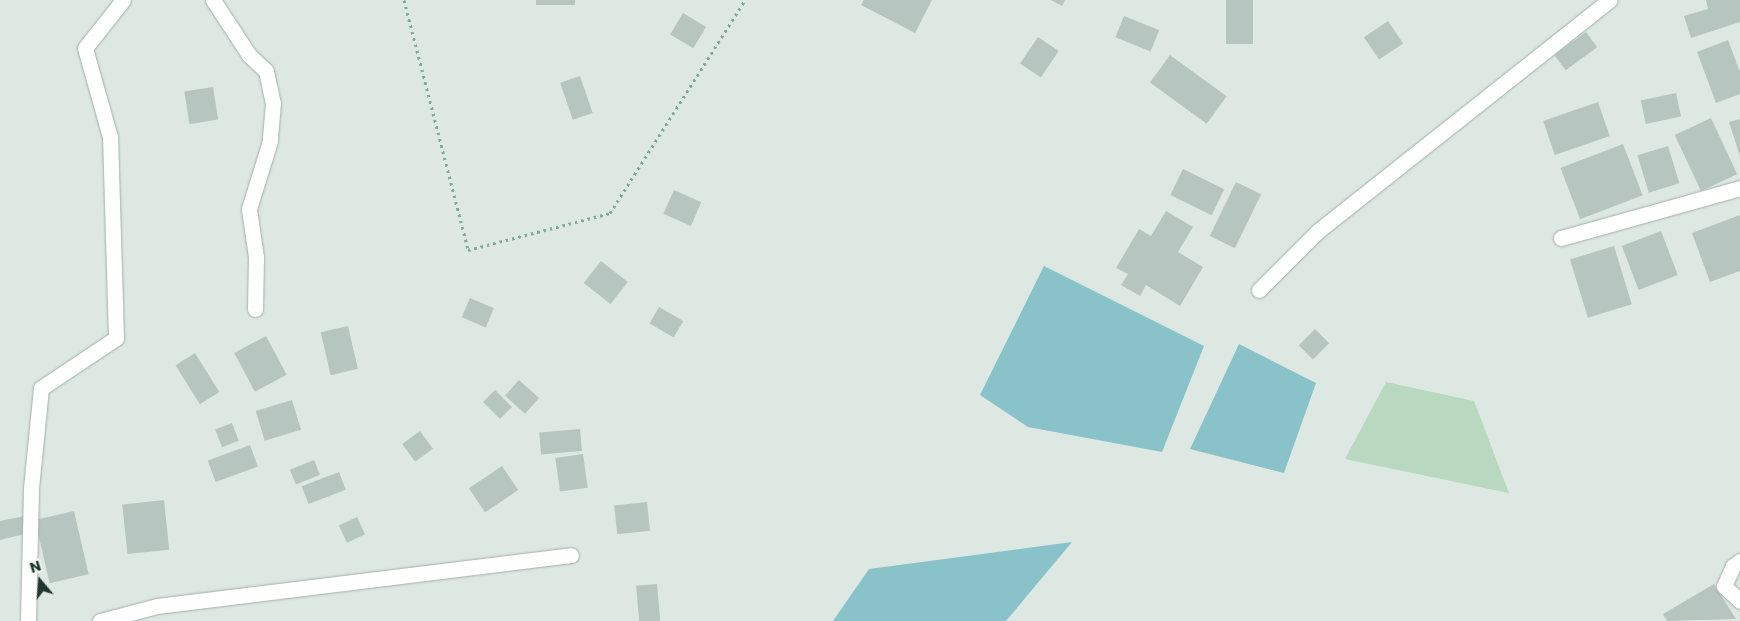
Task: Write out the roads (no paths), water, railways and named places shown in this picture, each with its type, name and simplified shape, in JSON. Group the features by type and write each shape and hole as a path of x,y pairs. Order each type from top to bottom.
{"street":[{"path":"28,621 32,488 41,388 116,338 110,137 85,48 123,0"},
{"path":"213,0 249,55 266,71 273,102 270,141 250,209 256,257 255,309"},
{"path":"1258,290 1318,231 1609,0"},
{"path":"1560,238 1740,188"},
{"path":"100,621 157,606 571,554"},
{"path":"1740,561 1733,566 1724,586 1740,601"}],"water":[{"path":"1044,266 1204,346 1162,452 1028,427 980,395"},
{"path":"1239,344 1316,383 1284,473 1190,449"},
{"path":"1072,542 1006,621 833,621 869,569"}]}
